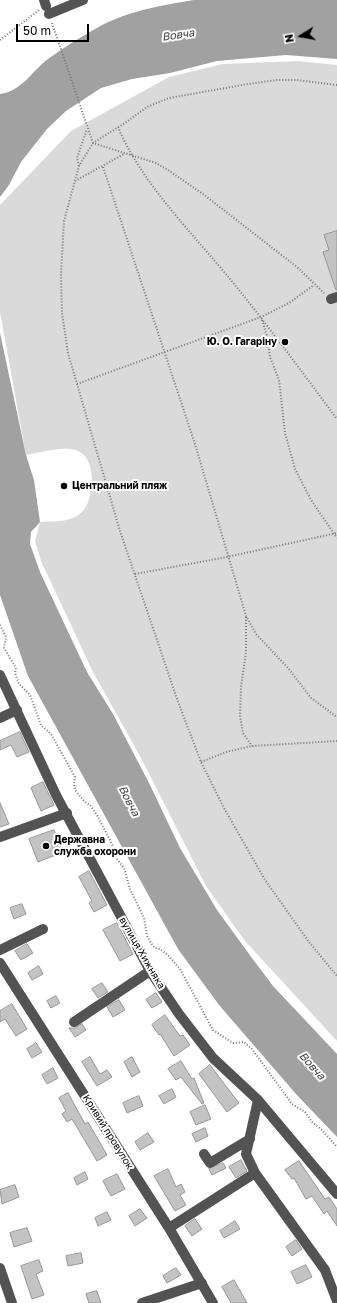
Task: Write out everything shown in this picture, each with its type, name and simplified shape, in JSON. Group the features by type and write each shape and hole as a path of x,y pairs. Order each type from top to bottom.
{"street":[{"path":"46,7 83,0"},
{"name":"вулиця Хижняка","path":"0,676 66,813 150,971 179,1014 213,1058 258,1100 337,1194"},
{"path":"0,718 17,710"},
{"path":"0,837 66,813"},
{"path":"0,950 42,929"},
{"name":"Кривий провулок","path":"0,963 169,1228 214,1303"},
{"path":"74,1022 150,971"},
{"path":"258,1100 246,1154 255,1173 325,1270 337,1301"},
{"path":"204,1154 210,1163 250,1139"},
{"path":"169,1228 255,1173"},
{"path":"0,1268 12,1303"},
{"path":"142,1303 202,1283"}],"path":[{"path":"0,40 46,7 93,143"},
{"path":"337,84 297,80 277,80 185,94 147,106 93,143 79,166 64,220 61,274 62,313 68,353 135,574 177,698 201,762 224,808 265,880 309,942 337,976"},
{"path":"118,127 132,156 152,184 261,317 337,419"},
{"path":"79,166 77,158 88,128"},
{"path":"93,143 156,163 203,194 334,298"},
{"path":"75,181 125,153"},
{"path":"103,166 195,444 227,557 246,616 256,634 288,668 311,698 337,717"},
{"path":"77,384 261,317 289,303 315,284"},
{"path":"261,317 267,336 270,357 279,380 285,433 295,469 311,500 336,534 337,538"},
{"path":"135,574 227,557 336,534"},
{"path":"246,616 246,652 241,686 240,716 243,733 252,746"},
{"path":"0,625 6,637 4,648 16,668 15,673 19,684 30,695 41,725 51,734 75,777 75,790 84,801 91,806 112,844 117,860 124,868 130,889 144,918 147,936 150,943 168,955 180,969 212,1030 233,1043 244,1042 252,1049 292,1104 306,1112 337,1147"},
{"path":"201,762 226,752 252,746 337,741"}],"shaded area":[{"path":"298,61 337,65 337,1041 245,941 206,886 141,758 93,672 41,561 35,541 40,522 66,520 81,513 86,507 89,499 92,480 91,471 84,455 72,449 59,449 26,455 0,312 0,205 71,131 169,77 223,64"}],"water":[{"name":"Вовча","path":"194,0 337,0 337,59 286,55 217,61 170,73 132,79 101,88 66,111 47,129 21,162 9,185 0,197 0,94 15,89 42,64 65,47 107,23 131,13"},
{"name":"Вовча","path":"0,333 26,455 34,480 40,522 31,532 30,544 40,572 87,672 113,714 149,783 180,848 217,910 273,986 337,1054 337,1137 296,1094 219,1005 178,949 28,676 0,595"}],"building":[{"path":"337,231 336,290 323,252 329,250 324,235"},
{"path":"20,732 29,752 17,757 11,745 0,750 0,741"},
{"path":"43,782 54,805 41,811 31,788"},
{"path":"0,803 9,824 0,827"},
{"name":"Державна служба охорони","path":"54,830 63,852 38,862 29,839"},
{"path":"89,871 107,905 94,912 89,903 92,901 79,877"},
{"path":"22,904 26,914 14,919 10,908"},
{"path":"117,923 133,954 120,961 103,930"},
{"path":"27,944 33,953 21,960 15,951"},
{"path":"39,966 43,974 32,980 28,973"},
{"path":"102,983 108,992 98,998 92,989"},
{"path":"156,993 162,1002 152,1008 146,1000"},
{"path":"56,996 60,1003 51,1008 47,1001"},
{"path":"119,1000 125,1010 113,1017 107,1007"},
{"path":"12,1004 27,1029 16,1036 5,1019 0,1022 0,1011"},
{"path":"165,1015 180,1036 183,1035 190,1045 174,1056 160,1034 159,1035 152,1025"},
{"path":"82,1024 86,1030 75,1037 69,1028 75,1028"},
{"path":"36,1043 42,1052 32,1058 27,1049"},
{"path":"90,1057 100,1074 107,1070 112,1077 97,1086 82,1062"},
{"path":"132,1057 140,1072 132,1077 124,1062"},
{"path":"181,1061 192,1079 194,1078 204,1103 202,1104 181,1077 176,1080 168,1069"},
{"path":"210,1065 239,1103 227,1112 199,1074"},
{"path":"53,1068 58,1078 47,1084 42,1075"},
{"path":"172,1089 176,1097 164,1104 159,1096"},
{"path":"68,1093 85,1124 88,1122 107,1155 97,1161 72,1119 67,1122 62,1114 66,1111 59,1098"},
{"path":"139,1096 143,1106 127,1113 123,1103"},
{"path":"205,1105 211,1119 196,1125 190,1112"},
{"path":"205,1128 208,1136 196,1142 192,1134"},
{"path":"148,1133 154,1142 140,1150 135,1142"},
{"path":"241,1160 247,1171 236,1178 229,1167"},
{"path":"299,1161 325,1199 329,1197 337,1209 337,1226 327,1211 324,1214 312,1196 306,1199 294,1178 292,1179 285,1170"},
{"path":"223,1163 226,1168 212,1175 209,1169"},
{"path":"168,1169 176,1187 181,1184 185,1192 180,1195 186,1205 175,1211 154,1176"},
{"path":"85,1172 88,1179 77,1185 74,1178"},
{"path":"117,1174 125,1189 111,1196 103,1181"},
{"path":"15,1185 19,1197 2,1204 0,1190"},
{"path":"140,1209 147,1218 135,1226 129,1216"},
{"path":"107,1212 111,1220 98,1226 95,1218"},
{"path":"195,1219 202,1229 192,1236 185,1226"},
{"path":"235,1221 240,1229 224,1238 220,1231"},
{"path":"27,1228 32,1241 14,1247 10,1233"},
{"path":"296,1240 302,1249 292,1256 286,1247"},
{"path":"81,1253 83,1263 68,1266 66,1256"},
{"path":"39,1260 43,1271 36,1274 44,1295 32,1299 21,1266"},
{"path":"306,1265 312,1277 297,1284 291,1272"},
{"path":"176,1268 181,1275 167,1283 163,1276"},
{"path":"234,1280 247,1303 231,1303 222,1287"},
{"path":"97,1291 101,1303 89,1303 86,1294"}],"place":[{"name":"Ю. О. Гагаріну","path":"285,342"},
{"name":"Центральний пляж","path":"64,486"},
{"name":"Державна служба охорони","path":"46,846"}]}
